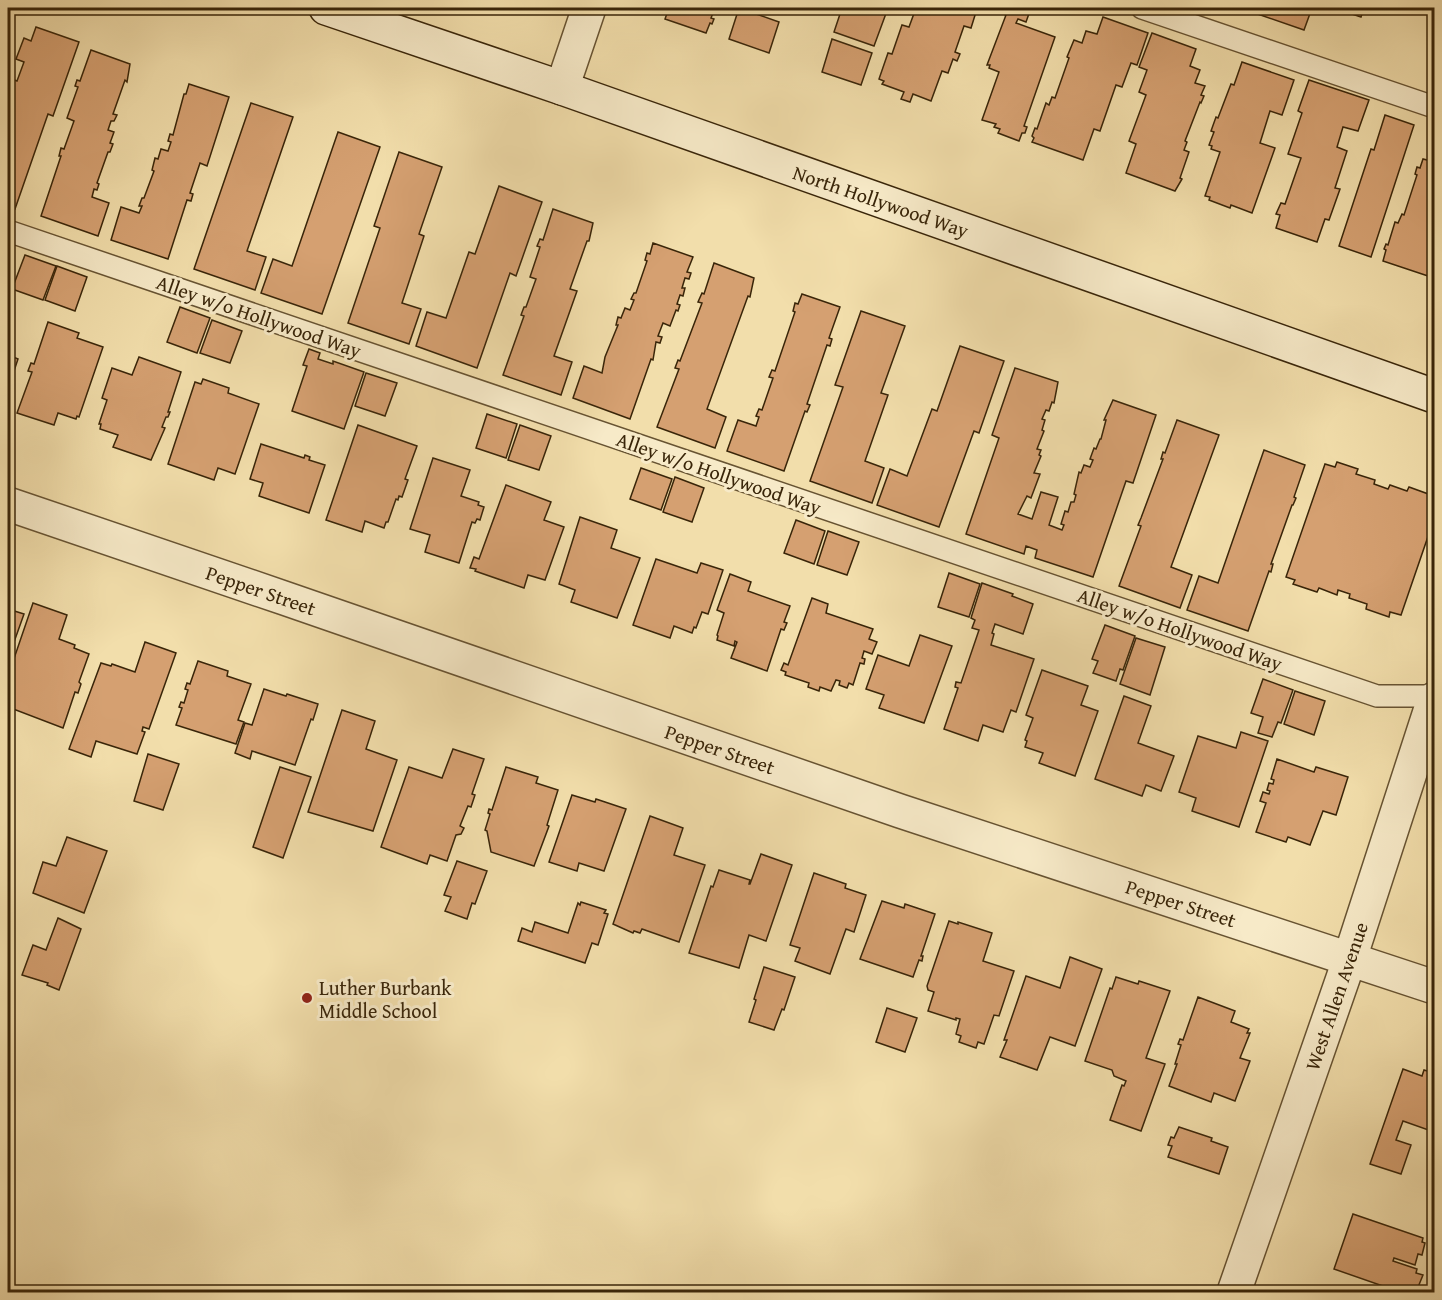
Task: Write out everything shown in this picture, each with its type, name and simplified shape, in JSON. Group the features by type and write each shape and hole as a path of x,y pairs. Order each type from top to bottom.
{"street":[{"name":"North Hollywood Way","path":"326,8 562,88 1434,396"},
{"path":"562,88 589,8"},
{"name":"Pepper Street","path":"8,504 900,812 1434,987"},
{"name":"West Allen Avenue","path":"1234,1293 1350,958 1434,697"}],"lane":[{"path":"1142,8 1434,107"},
{"name":"Alley w/o Hollywood Way","path":"8,231 1377,696 1434,697"}],"building":[{"path":"669,8 715,8 711,18 714,19 706,33 665,19"},
{"path":"739,8 779,22 769,53 729,39"},
{"path":"762,8 784,8 782,14"},
{"path":"842,8 888,8 874,46 834,32"},
{"path":"916,8 985,8 982,14 976,12 971,28 964,26 955,52 960,54 957,61 953,59 948,73 942,71 931,101 913,94 910,102 901,99 904,92 882,84 884,81 879,79 888,53 892,54 902,25 909,27"},
{"path":"987,8 1031,8 1026,22 1018,19 1016,23 1055,37 1024,126 1027,127 1025,133 1022,133 1019,141 998,133 1000,129 994,127 996,124 982,120 999,72 987,65 1006,15"},
{"path":"1251,8 1312,8 1304,30 1249,11"},
{"path":"1334,8 1364,8 1361,17"},
{"path":"1103,17 1148,33 1137,65 1131,63 1122,87 1116,85 1100,131 1094,129 1083,160 1032,142 1034,138 1032,136 1035,128 1037,129 1046,103 1049,105 1052,97 1055,98 1074,40 1082,43 1086,31 1097,34"},
{"path":"36,27 79,42 53,116 48,114 15,209 8,206 8,80 9,78 17,81 24,62 16,59 24,38 31,41"},
{"path":"1152,33 1196,49 1190,66 1200,70 1195,83 1205,86 1201,95 1204,96 1185,141 1187,142 1184,150 1189,152 1180,178 1182,179 1175,191 1126,173 1136,144 1129,141 1146,95 1139,92 1147,70 1139,67"},
{"path":"832,39 872,53 861,85 822,72"},
{"path":"91,50 130,64 127,82 125,80 113,114 117,115 114,121 111,121 108,130 114,132 110,143 113,144 97,183 99,184 97,190 94,189 92,197 109,203 98,236 41,216 61,156 59,156 61,148 64,149 74,121 67,118 78,87 75,86 77,80 80,81"},
{"path":"1242,62 1294,80 1282,115 1270,111 1260,143 1275,148 1252,213 1231,205 1230,208 1209,200 1210,197 1205,196 1220,152 1211,149 1212,146 1209,145 1214,132 1211,131 1231,84 1234,85"},
{"path":"1309,80 1369,100 1358,131 1343,127 1337,147 1347,151 1335,188 1340,189 1329,220 1325,219 1317,242 1276,228 1280,215 1276,214 1281,203 1285,204 1301,158 1288,154 1302,113 1298,111"},
{"path":"189,84 229,97 207,166 200,163 190,193 193,194 191,201 187,200 168,259 111,240 121,207 139,213 142,206 139,206 154,171 152,170 155,158 158,159 161,149 168,151 171,142 168,141 170,134 173,135"},
{"path":"251,103 293,117 247,251 266,257 255,290 194,269"},
{"path":"1385,115 1414,125 1371,257 1339,246 1371,149 1374,150"},
{"path":"338,132 380,147 322,314 261,293 273,259 292,266"},
{"path":"399,152 442,167 419,234 424,236 402,303 421,309 409,344 348,323 380,228 374,226"},
{"path":"1434,153 1434,267 1431,277 1383,261 1386,250 1384,249 1386,244 1388,245 1395,222 1398,223 1402,214 1404,215 1417,175 1415,174 1417,167 1420,168 1423,159 1431,161"},
{"path":"499,186 542,202 516,276 510,273 477,368 416,346 427,312 446,318 469,252 475,254"},
{"path":"553,209 593,223 589,241 587,241 570,289 577,291 554,356 572,362 561,395 503,375 524,316 521,315 536,279 530,277 540,247 537,246 540,239 543,240"},
{"path":"653,243 693,257 687,272 691,273 689,279 685,278 682,288 685,288 683,296 680,295 677,304 680,305 670,326 663,323 658,336 662,337 660,343 656,342 653,360 651,359 630,419 573,398 584,366 602,373 605,357 618,325 616,325 618,317 621,318 625,308 630,310 634,300 631,299 636,293 647,261 645,260 647,253 650,254"},
{"path":"25,255 56,266 43,300 12,289"},
{"path":"714,263 754,278 750,297 748,296 707,409 726,417 715,448 657,427 679,369 675,368 678,360 680,361 702,303 698,302 702,293 704,294"},
{"path":"57,266 87,277 75,311 45,300"},
{"path":"802,294 840,307 829,338 832,339 830,346 827,345 807,404 810,405 807,412 805,411 784,471 727,451 738,420 756,426 759,417 756,416 759,409 762,410 773,378 769,377 772,370 775,371 795,312 793,311 795,303 798,304"},
{"path":"180,307 210,318 197,353 167,342"},
{"path":"861,311 905,326 881,393 888,395 865,461 884,468 872,503 810,481 843,387 835,385"},
{"path":"212,320 242,331 230,363 200,353"},
{"path":"48,322 79,333 77,338 103,347 79,417 77,416 76,419 58,413 54,425 17,413 32,372 28,371 31,363 34,364"},
{"path":"960,346 1004,361 979,433 974,431 939,527 877,505 890,469 907,476 932,409 937,411"},
{"path":"309,349 320,353 318,359 333,364 333,361 364,372 344,429 292,411 307,366 303,365"},
{"path":"8,355 18,359 8,389"},
{"path":"139,357 181,372 168,412 170,412 162,427 165,428 151,460 113,447 118,435 100,429 101,424 99,424 107,400 102,398 112,368 132,375"},
{"path":"1015,368 1058,382 1054,403 1052,402 1049,411 1046,410 1042,419 1045,420 1042,430 1044,431 1037,449 1041,450 1039,455 1041,456 1034,473 1040,474 1031,498 1027,496 1018,514 1032,519 1041,492 1058,497 1049,525 1062,530 1064,525 1061,524 1065,511 1068,512 1071,502 1074,502 1079,472 1081,473 1084,465 1090,467 1093,460 1090,459 1101,439 1106,420 1104,420 1113,400 1156,415 1133,483 1126,481 1093,577 1035,558 1037,550 1026,546 1024,554 966,534 999,438 992,435"},
{"path":"366,373 397,383 385,416 355,406"},
{"path":"203,379 229,388 228,393 259,404 235,474 218,468 214,480 168,464 195,382 201,384"},
{"path":"487,414 517,424 506,458 476,448"},
{"path":"1177,420 1219,435 1171,567 1192,575 1180,608 1119,586 1141,526 1138,525 1163,459 1161,459 1163,452 1165,453"},
{"path":"358,425 417,446 405,479 408,480 402,497 399,496 398,500 396,499 388,522 384,528 365,521 362,532 326,520"},
{"path":"520,425 551,436 539,470 508,460"},
{"path":"261,444 304,458 305,455 310,457 309,460 325,465 309,513 259,496 263,483 250,479"},
{"path":"1264,450 1305,465 1294,497 1296,498 1271,564 1273,564 1271,572 1269,571 1248,631 1187,610 1199,576 1218,583"},
{"path":"433,458 470,470 461,496 479,502 478,505 484,507 480,520 472,522 459,563 425,552 430,535 410,529"},
{"path":"1337,462 1358,469 1356,474 1375,480 1374,484 1388,489 1390,485 1407,491 1409,487 1431,495 1429,498 1434,500 1434,519 1401,615 1390,612 1389,617 1366,609 1367,604 1349,598 1350,594 1338,590 1337,595 1319,588 1317,592 1293,584 1295,580 1286,577 1325,464 1335,467"},
{"path":"641,468 672,479 661,510 630,499"},
{"path":"675,477 704,488 692,522 663,512"},
{"path":"506,485 551,502 544,520 564,527 545,580 528,575 524,588 470,568 474,557 479,559"},
{"path":"580,517 617,530 611,548 640,558 617,618 571,602 575,590 559,584"},
{"path":"796,520 825,531 814,564 784,553"},
{"path":"828,531 859,542 847,575 817,565"},
{"path":"656,559 697,573 701,563 723,570 708,614 702,612 692,633 674,626 670,638 633,625"},
{"path":"949,573 980,584 969,617 938,607"},
{"path":"730,574 751,582 748,591 790,606 784,622 787,623 784,630 781,629 767,671 731,658 737,642 735,641 734,646 717,640 724,613 717,610"},
{"path":"982,583 1033,604 1023,634 995,624 991,645 1034,659 1016,712 1011,710 1003,732 983,725 978,741 944,729 958,688 955,687 956,682 961,683 979,630 972,628 975,620 971,618"},
{"path":"812,598 828,604 826,613 873,629 869,639 877,642 872,654 864,651 862,658 865,659 864,664 860,663 853,685 849,683 847,688 839,685 840,681 836,680 831,691 820,687 819,691 808,687 809,683 785,675 786,672 781,670 784,663 788,665"},
{"path":"33,603 67,615 59,639 89,654 79,682 81,684 78,693 75,692 63,728 8,707 10,677 8,676"},
{"path":"8,609 24,614 13,645 8,644"},
{"path":"1105,625 1135,636 1123,670 1120,669 1116,681 1093,673 1098,661 1092,659"},
{"path":"920,635 952,646 924,723 879,708 884,695 866,689 878,655 909,666"},
{"path":"1136,638 1165,647 1150,695 1120,684"},
{"path":"145,642 176,653 149,729 143,727 142,731 145,732 137,754 96,741 91,757 69,749 101,663 111,666 112,664 135,672"},
{"path":"198,661 228,671 227,676 251,684 238,720 244,722 236,744 176,725 182,708 179,707 181,702 184,703 188,690 185,689 187,683 190,684"},
{"path":"1042,670 1088,686 1081,705 1098,711 1075,776 1039,763 1043,753 1025,747 1027,741 1025,740 1033,718 1026,715"},
{"path":"1263,679 1293,690 1281,723 1278,722 1272,737 1258,733 1263,717 1251,713"},
{"path":"264,689 318,704 295,765 252,751 250,759 235,753 245,723 252,725"},
{"path":"1295,691 1325,701 1314,735 1284,724"},
{"path":"1124,696 1151,706 1138,743 1174,756 1161,791 1146,785 1142,796 1095,779"},
{"path":"342,710 375,721 366,749 397,760 373,831 308,812"},
{"path":"1241,732 1268,741 1239,827 1192,811 1196,798 1179,792 1198,736 1236,748"},
{"path":"453,749 484,759 472,794 475,795 471,807 468,806 460,826 464,828 461,834 456,835 447,861 430,855 427,864 381,847 409,767 442,778"},
{"path":"148,754 179,764 163,810 134,801"},
{"path":"1277,759 1314,772 1316,767 1348,777 1336,815 1323,811 1310,845 1288,837 1286,842 1256,832 1266,803 1260,801 1263,792 1269,794 1270,791 1267,790 1269,783 1273,784 1274,780 1271,779"},
{"path":"280,767 311,777 283,858 253,847"},
{"path":"506,767 538,777 536,783 558,790 547,825 549,826 534,866 491,852 485,830 490,814 488,813 489,809 492,810"},
{"path":"572,795 595,802 596,799 626,809 604,871 579,863 577,871 549,862"},
{"path":"650,816 683,828 674,855 705,865 679,942 642,929 640,933 634,931 633,933 613,924"},
{"path":"67,837 107,851 84,913 33,893 43,862 56,866"},
{"path":"761,854 792,865 766,941 749,935 739,968 689,953 711,886 713,887 719,870 750,880 750,884"},
{"path":"457,861 487,871 467,919 445,911 451,897 444,895"},
{"path":"814,873 846,884 845,888 866,895 854,932 846,929 830,974 795,961 800,948 790,945"},
{"path":"882,901 904,908 905,904 935,914 921,956 923,956 922,961 919,960 913,977 860,959"},
{"path":"581,902 606,910 604,913 608,914 598,945 592,943 585,963 518,941 522,928 532,932 535,922 568,933 578,903 580,905"},
{"path":"58,918 81,929 59,990 47,985 48,983 22,975 33,945 46,950"},
{"path":"949,921 992,933 983,961 1014,971 999,1016 994,1015 984,1044 978,1042 976,1048 959,1042 961,1036 956,1034 960,1019 956,1018 956,1020 928,1011 934,992 928,990 927,986"},
{"path":"1070,957 1102,969 1075,1046 1050,1037 1037,1070 1000,1057 1026,976 1060,988"},
{"path":"764,967 795,977 784,1010 782,1009 774,1030 749,1022"},
{"path":"1116,977 1138,984 1139,981 1170,991 1146,1058 1165,1064 1141,1131 1110,1120 1122,1085 1124,1086 1126,1081 1114,1076 1112,1070 1085,1061 1110,988 1112,989"},
{"path":"1198,997 1235,1011 1231,1022 1249,1029 1247,1033 1250,1033 1240,1058 1250,1061 1235,1101 1214,1093 1211,1102 1169,1086 1177,1064 1175,1064 1181,1045 1178,1044 1180,1039 1183,1040"},
{"path":"887,1008 917,1018 905,1052 876,1042"},
{"path":"1403,1069 1422,1076 1424,1070 1434,1073 1434,1132 1403,1121 1396,1140 1411,1145 1401,1174 1370,1164"},
{"path":"1179,1127 1212,1138 1211,1141 1228,1147 1219,1174 1168,1157 1172,1146 1168,1145"},
{"path":"1353,1214 1423,1238 1422,1242 1425,1243 1422,1255 1418,1254 1415,1265 1394,1258 1393,1261 1417,1269 1416,1273 1423,1275 1416,1292 1400,1292 1334,1269"}],"place":[{"name":"Luther Burbank Middle School","path":"307,998"}]}
